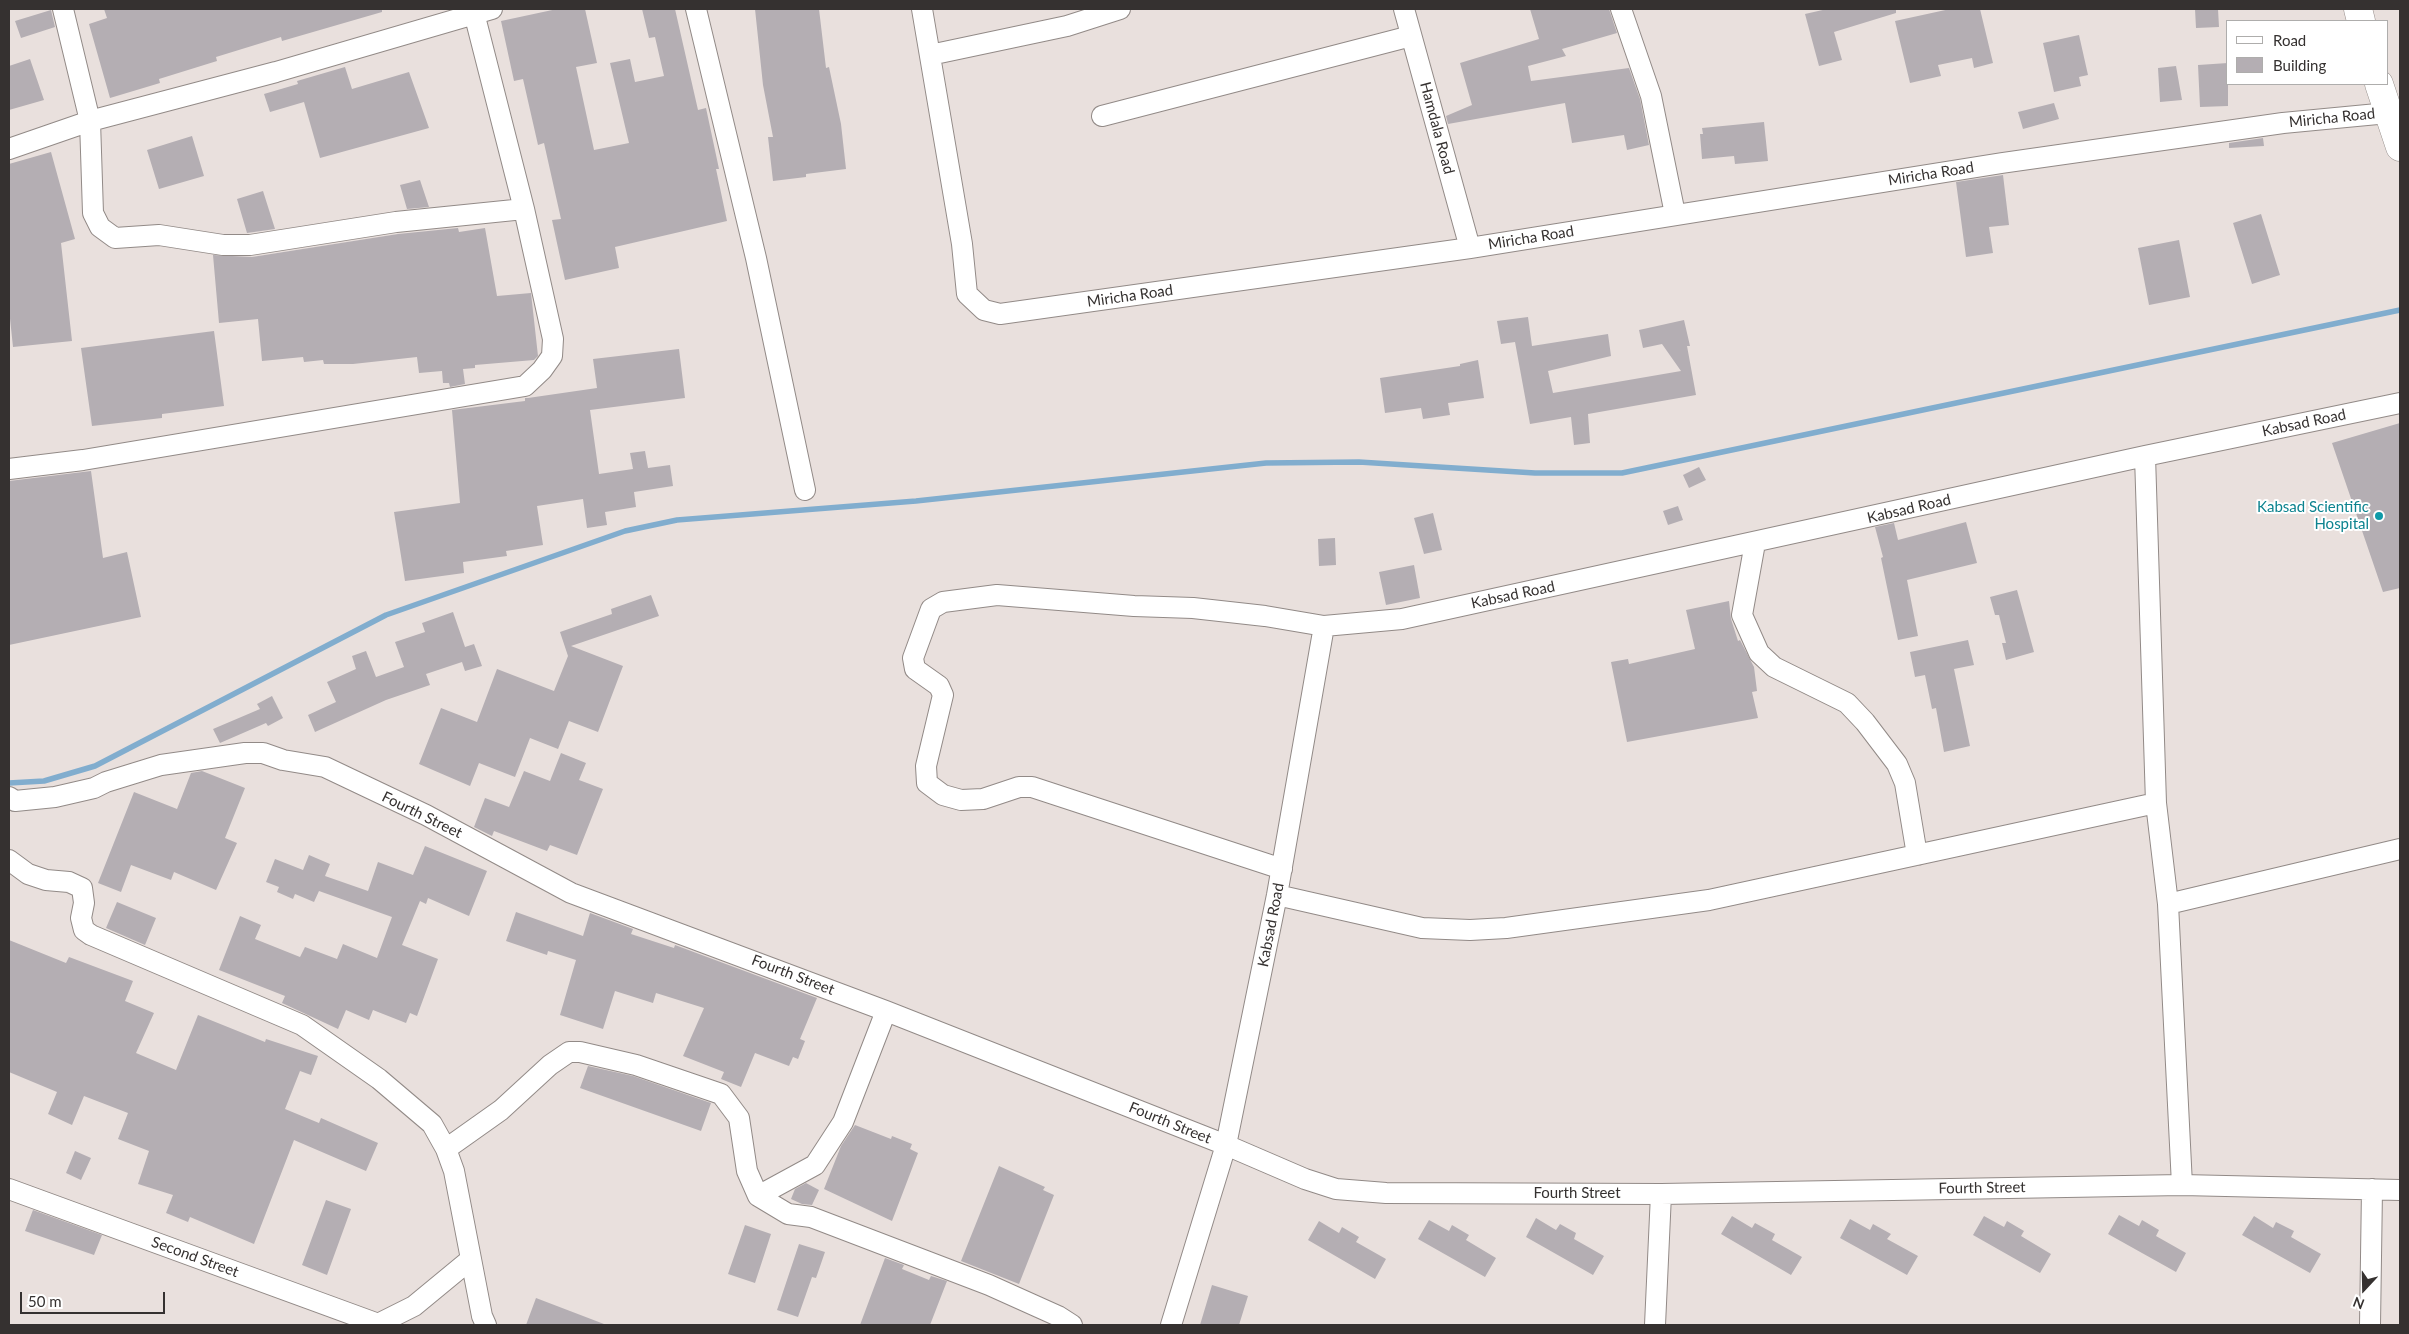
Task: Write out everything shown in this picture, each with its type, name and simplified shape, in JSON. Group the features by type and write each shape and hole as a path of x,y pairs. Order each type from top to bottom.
{"street":[{"path":"63,9 90,121 93,213 100,227 115,238 159,235 223,246 250,244 396,222 524,209"},
{"path":"696,9 754,248 806,490"},
{"name":"Miricha Road","path":"922,9 962,244 967,294 984,310 1000,314 1470,248 2002,163 2273,124 2388,113"},
{"path":"930,54 1068,26 1120,9"},
{"name":"Hamdala Road","path":"1404,9 1470,248"},
{"path":"1621,9 1651,96 1674,214"},
{"path":"9,149 90,121 276,72 480,10 553,338 552,356 542,370 525,386 83,460 9,469"},
{"path":"1102,116 1411,36"},
{"path":"2379,85 2400,147"},
{"name":"Kabsad Road","path":"1171,1325 1226,1145 1282,869 1324,626 1402,619 2145,456 2400,403"},
{"path":"2145,456 2156,803 2168,904 2182,1185"},
{"path":"1755,543 1742,615 1759,653 1774,667 1847,703 1865,722 1897,764 1906,782 1917,855"},
{"path":"1282,869 1032,787 1019,787 983,799 961,800 943,795 927,783 926,766 943,695 939,686 915,669 913,658 932,610 944,602 997,595 1134,606 1193,608 1265,616 1324,626"},
{"name":"Fourth Street","path":"9,797 15,800 55,797 94,788 106,782 161,765 245,753 263,753 283,760 324,767 426,814 571,893 886,1011 1226,1145 1305,1179 1336,1189 1386,1193 1661,1194 2182,1185 2400,1190"},
{"path":"1277,895 1422,928 1470,930 1506,928 1709,900 2156,803"},
{"path":"2168,904 2400,849"},
{"path":"9,860 28,874 46,880 69,882 82,888 84,903 81,918 84,930 91,935 302,1025 378,1079 432,1124 446,1149 454,1171 482,1316 486,1325"},
{"path":"758,1196 815,1165 843,1122 886,1011"},
{"path":"446,1149 502,1110 550,1065 569,1052 580,1052 636,1065 721,1094 739,1118 747,1172 758,1196 788,1214 811,1217 989,1285 1058,1316 1072,1325"},
{"name":"Second Street","path":"9,1189 379,1325"},
{"path":"2370,1325 2372,1190"},
{"path":"1655,1325 1661,1194"},
{"path":"379,1325 414,1306 471,1259"}],"building":[{"path":"104,9 382,9 382,12 282,41 281,37 216,57 217,61 159,79 160,83 110,98 89,24 107,18"},
{"path":"557,9 585,9 597,63 576,67 594,150 629,143 610,63 630,59 635,82 664,76 655,37 649,38 642,9 675,9 698,110 706,108 719,169 716,169 727,221 615,247 619,268 565,280 552,220 561,219 544,143 538,145 523,79 514,81 501,21"},
{"path":"755,9 819,9 826,68 829,67 841,124 846,169 806,174 806,177 773,181 768,137 773,137 763,85"},
{"path":"1530,9 1609,9 1617,33 1562,49 1566,56 1528,66 1531,81 1629,68 1640,99 1649,145 1627,150 1624,135 1572,143 1565,103 1448,124 1446,116 1472,105 1460,63 1539,39"},
{"path":"1827,9 1896,9 1896,13 1834,32 1842,60 1819,66 1805,14"},
{"path":"1950,9 1980,9 1993,63 1974,68 1972,58 1938,65 1941,76 1910,83 1895,21"},
{"path":"2195,9 2218,9 2219,27 2196,28"},
{"path":"51,10 55,27 21,38 15,21"},
{"path":"2079,35 2088,75 2079,77 2081,86 2054,92 2043,43"},
{"path":"30,59 44,100 9,110 9,66"},
{"path":"2226,63 2228,106 2200,107 2198,65"},
{"path":"2176,66 2182,100 2160,102 2158,68"},
{"path":"345,67 352,89 409,72 429,128 320,158 304,102 270,112 264,94 298,84 297,81"},
{"path":"2054,103 2059,119 2023,129 2018,112"},
{"path":"1764,122 1768,161 1735,164 1734,156 1702,159 1700,134 1703,134 1702,128"},
{"path":"192,136 204,176 159,189 147,150"},
{"path":"2263,138 2264,146 2229,148 2229,143"},
{"path":"51,152 75,239 61,243 72,341 13,347 9,309 9,164"},
{"path":"2003,175 2009,225 1989,227 1993,253 1966,257 1956,182"},
{"path":"420,180 429,207 407,209 400,185"},
{"path":"263,191 275,229 247,233 237,199"},
{"path":"2261,214 2280,275 2252,284 2233,223"},
{"path":"458,228 459,232 485,228 497,296 531,293 538,356 534,360 475,365 475,368 463,369 465,384 450,387 449,383 443,383 442,371 419,373 417,357 353,364 324,364 323,360 304,362 303,357 262,361 258,319 219,323 213,255 252,257 398,234"},
{"path":"2179,240 2190,297 2149,305 2138,248"},
{"path":"1528,317 1532,346 1608,334 1611,356 1548,371 1553,393 1681,371 1662,344 1643,348 1639,330 1684,320 1690,346 1687,346 1696,395 1588,414 1590,443 1574,445 1571,417 1530,424 1515,342 1501,344 1497,321"},
{"path":"214,331 224,406 162,414 162,418 92,426 81,348"},
{"path":"679,349 685,398 590,410 599,474 633,469 630,453 645,451 648,468 670,465 673,486 634,492 636,507 605,512 607,525 587,528 583,499 537,506 543,545 506,551 507,556 463,562 464,573 405,581 394,512 460,503 452,410 525,401 525,398 597,388 593,359"},
{"path":"1478,360 1484,398 1448,403 1450,415 1423,419 1421,408 1385,413 1380,378 1460,366 1460,364"},
{"name":"Kabsad Scientific Hospital","path":"2400,423 2400,588 2383,592 2332,443"},
{"path":"1699,467 1706,480 1689,488 1683,475"},
{"path":"91,471 103,558 127,552 141,617 9,645 9,481"},
{"path":"1678,506 1683,520 1668,525 1663,511"},
{"path":"1433,513 1442,550 1424,554 1414,518"},
{"path":"1966,522 1977,563 1907,580 1918,636 1898,640 1881,558 1883,557 1875,527 1894,523 1898,540"},
{"path":"1335,538 1336,565 1319,566 1318,539"},
{"path":"1414,565 1420,598 1386,605 1379,572"},
{"path":"2017,590 2034,652 2006,660 2002,643 2006,643 1999,615 1995,615 1990,597"},
{"path":"651,595 659,616 571,646 623,666 598,732 569,721 558,749 530,738 515,777 479,763 470,786 419,764 441,708 477,722 497,669 554,691 568,656 560,632 612,614 611,609"},
{"path":"1729,601 1731,619 1738,641 1740,640 1754,667 1757,691 1752,692 1758,718 1627,742 1611,662 1628,659 1629,664 1695,649 1686,610"},
{"path":"453,612 465,647 474,644 482,666 465,671 462,662 426,674 430,685 386,700 315,732 308,715 336,702 327,682 356,669 352,656 366,651 376,677 404,667 395,642 425,632 422,623"},
{"path":"1968,640 1974,665 1954,669 1970,746 1944,752 1936,708 1932,709 1925,675 1915,677 1910,652"},
{"path":"272,696 283,718 268,726 266,723 220,743 213,729 260,709 257,704"},
{"path":"561,753 586,763 579,780 603,789 577,855 550,845 547,851 494,831 492,836 474,827 485,798 509,807 524,771 550,781"},
{"path":"202,771 245,788 225,838 237,843 216,890 174,872 171,880 131,865 121,892 98,883 134,792 177,809 191,773"},
{"path":"425,846 487,871 469,916 428,898 426,904 420,901 402,945 438,959 417,1016 410,1013 406,1023 373,1010 369,1020 346,1010 338,1029 282,1003 285,996 219,970 240,916 261,925 255,939 300,957 305,947 337,959 343,944 377,958 392,917 319,891 314,902 295,894 293,899 277,892 279,887 266,882 275,859 303,870 309,855 330,864 325,876 368,891 378,862 413,875"},
{"path":"117,902 156,918 145,945 106,928"},
{"path":"516,912 583,936 590,913 633,929 631,934 674,948 675,945 817,998 800,1039 805,1041 798,1059 793,1057 789,1066 755,1053 741,1087 721,1079 724,1072 683,1056 704,1008 656,993 653,1003 615,991 603,1029 560,1015 576,960 548,951 547,955 506,941"},
{"path":"9,940 66,963 69,957 133,981 125,1001 154,1013 136,1053 176,1070 198,1015 265,1042 266,1039 318,1056 311,1075 300,1071 285,1109 319,1123 321,1118 378,1143 366,1171 294,1140 254,1244 190,1217 188,1222 166,1213 173,1195 138,1184 149,1151 118,1139 128,1113 84,1096 72,1125 48,1114 57,1092 9,1072"},
{"path":"588,1066 633,1076 711,1103 701,1131 580,1088"},
{"path":"855,1125 891,1139 892,1136 912,1144 910,1149 918,1153 892,1221 824,1189 841,1146"},
{"path":"75,1151 91,1158 81,1180 66,1173"},
{"path":"999,1166 1045,1187 1043,1190 1054,1195 1019,1284 961,1261"},
{"path":"806,1183 819,1190 812,1205 802,1204 791,1199 795,1189"},
{"path":"326,1200 351,1209 327,1275 302,1265"},
{"path":"33,1210 102,1235 94,1255 25,1231"},
{"path":"2119,1215 2139,1226 2142,1220 2159,1230 2156,1236 2186,1253 2176,1272 2108,1234"},
{"path":"1732,1216 1752,1228 1755,1223 1775,1234 1772,1240 1802,1257 1791,1275 1721,1234"},
{"path":"1984,1216 2004,1227 2007,1221 2024,1231 2021,1236 2051,1254 2040,1273 1973,1235"},
{"path":"2254,1216 2273,1228 2276,1222 2294,1231 2291,1237 2321,1254 2310,1273 2242,1235"},
{"path":"1536,1218 1556,1230 1560,1224 1576,1233 1574,1239 1604,1256 1593,1275 1526,1237"},
{"path":"1850,1219 1870,1230 1873,1224 1891,1234 1887,1239 1918,1256 1907,1275 1840,1238"},
{"path":"1429,1220 1449,1231 1452,1225 1469,1235 1466,1240 1496,1258 1485,1277 1418,1239"},
{"path":"1319,1221 1339,1233 1342,1227 1359,1237 1356,1242 1386,1259 1375,1279 1308,1240"},
{"path":"745,1225 771,1234 755,1283 728,1274"},
{"path":"799,1244 825,1252 816,1278 812,1277 798,1317 777,1310"},
{"path":"885,1258 904,1265 902,1269 929,1280 931,1276 947,1281 930,1325 860,1325"},
{"path":"1212,1285 1248,1296 1239,1325 1200,1325"},
{"path":"536,1298 604,1324 604,1325 526,1325"}],"waterway":[{"path":"9,783 44,781 95,766 386,615 625,531 677,520 916,501 1266,463 1359,462 1535,473 1622,473 2400,310"}],"place":[{"name":"Kabsad Scientific Hospital","path":"2379,516"}]}
